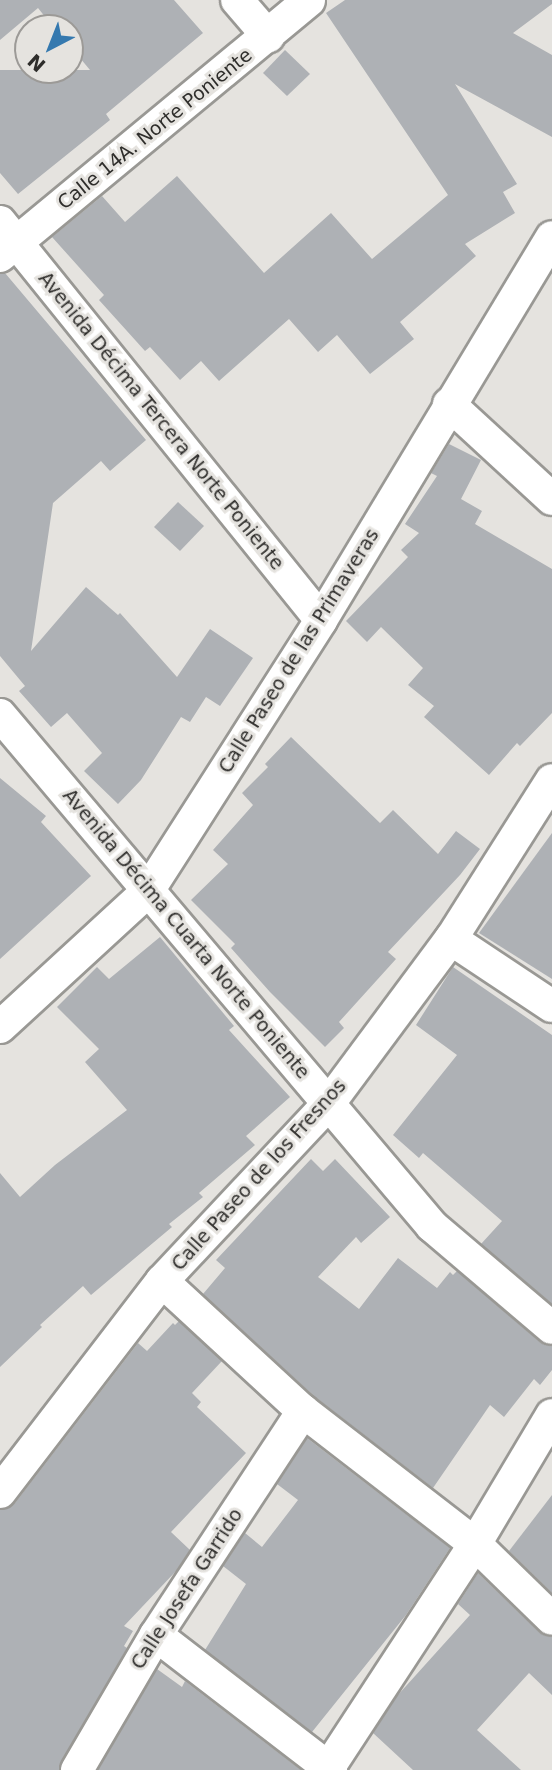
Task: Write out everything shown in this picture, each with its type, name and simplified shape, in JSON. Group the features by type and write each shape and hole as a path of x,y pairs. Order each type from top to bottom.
{"street":[{"path":"237,0 268,36"},
{"name":"Calle 14A. Norte Poniente","path":"6,240 268,36 309,0"},
{"name":"Calle Paseo de las Primaveras","path":"0,1027 148,891 321,620 552,237"},
{"name":"Avenida Décima Tercera Norte Poniente","path":"6,240 321,620"},
{"path":"449,404 552,499"},
{"name":"Avenida Décima Cuarta Norte Poniente","path":"0,715 432,1226 552,1328"},
{"name":"Calle Paseo de los Fresnos","path":"0,1492 162,1281 329,1103 451,939 552,780"},
{"path":"451,939 552,1006"},
{"path":"162,1281 303,1411 475,1544 552,1619"},
{"name":"Calle Josefa Garrido","path":"78,1770 156,1635 303,1411"},
{"path":"156,1635 329,1769 475,1544 552,1415"}],"building":[{"path":"0,0 174,0 203,33 106,114 110,120 18,194 0,173 0,70 14,70 14,84 84,84 84,70 90,70 84,63 84,14 43,14 38,8 31,14 14,14 14,28 0,40"},
{"path":"345,0 552,0 552,4 513,33 552,55 552,137 455,84 517,184 503,192 515,213 465,244 476,256 400,322 414,339 370,374 337,335 318,352 289,319 219,381 201,361 180,380 150,347 145,351 99,300 104,295 52,237 102,196 125,222 177,176 264,273 331,213 372,259 448,195 326,13"},
{"path":"285,50 310,74 287,96 263,73"},
{"path":"5,273 146,440 110,471 101,461 53,503 31,651 86,587 118,615 120,613 177,677 210,629 253,658 220,706 206,697 190,722 181,717 141,780 118,804 84,771 102,753 67,713 51,727 19,691 25,686 0,656 0,274"},
{"path":"449,444 481,460 461,499 482,511 475,524 552,569 552,713 520,746 517,743 489,775 424,717 434,706 408,685 423,668 381,627 367,642 346,621 408,557 401,550 419,533 405,524 437,476 431,473"},
{"path":"178,502 204,526 180,551 154,527"},
{"path":"291,737 380,823 393,810 438,854 456,831 480,849 460,875 388,952 396,959 339,1022 344,1028 325,1047 270,992 231,948 235,944 191,900 228,864 213,850 253,805 242,793 268,767 265,764"},
{"path":"0,778 46,816 41,822 91,876 0,959"},
{"path":"552,833 552,979 479,933"},
{"path":"160,937 234,1026 229,1030 290,1097 246,1136 255,1145 199,1193 203,1197 169,1224 172,1227 91,1295 83,1286 40,1325 42,1327 0,1367 0,1173 20,1197 55,1165 127,1110 85,1062 99,1049 57,1007 97,967 109,979"},
{"path":"453,967 552,1035 552,1304 481,1244 502,1221 423,1153 419,1158 393,1135 457,1055 416,1025"},
{"path":"311,1159 323,1171 335,1159 390,1217 361,1243 356,1237 318,1277 359,1309 398,1258 437,1288 450,1272 453,1275 457,1271 540,1342 552,1346 552,1370 540,1385 534,1379 504,1417 490,1405 433,1488 315,1397 203,1294 225,1268 216,1260"},
{"path":"179,1321 222,1361 192,1393 201,1402 197,1407 246,1453 171,1532 190,1550 177,1570 124,1626 133,1631 124,1646 127,1648 59,1770 0,1770 0,1510 15,1503 138,1343 147,1351 173,1323 175,1325"},
{"path":"307,1438 450,1548 406,1615 312,1732 205,1650 246,1584 223,1566 245,1533 262,1547 298,1500 277,1484"},
{"path":"552,1495 552,1593 509,1551"},
{"path":"478,1573 539,1632 552,1637 552,1695 529,1673 477,1730 521,1770 413,1770 373,1733 397,1696 470,1615 458,1604"},
{"path":"157,1669 182,1687 185,1681 301,1770 98,1770"}]}
